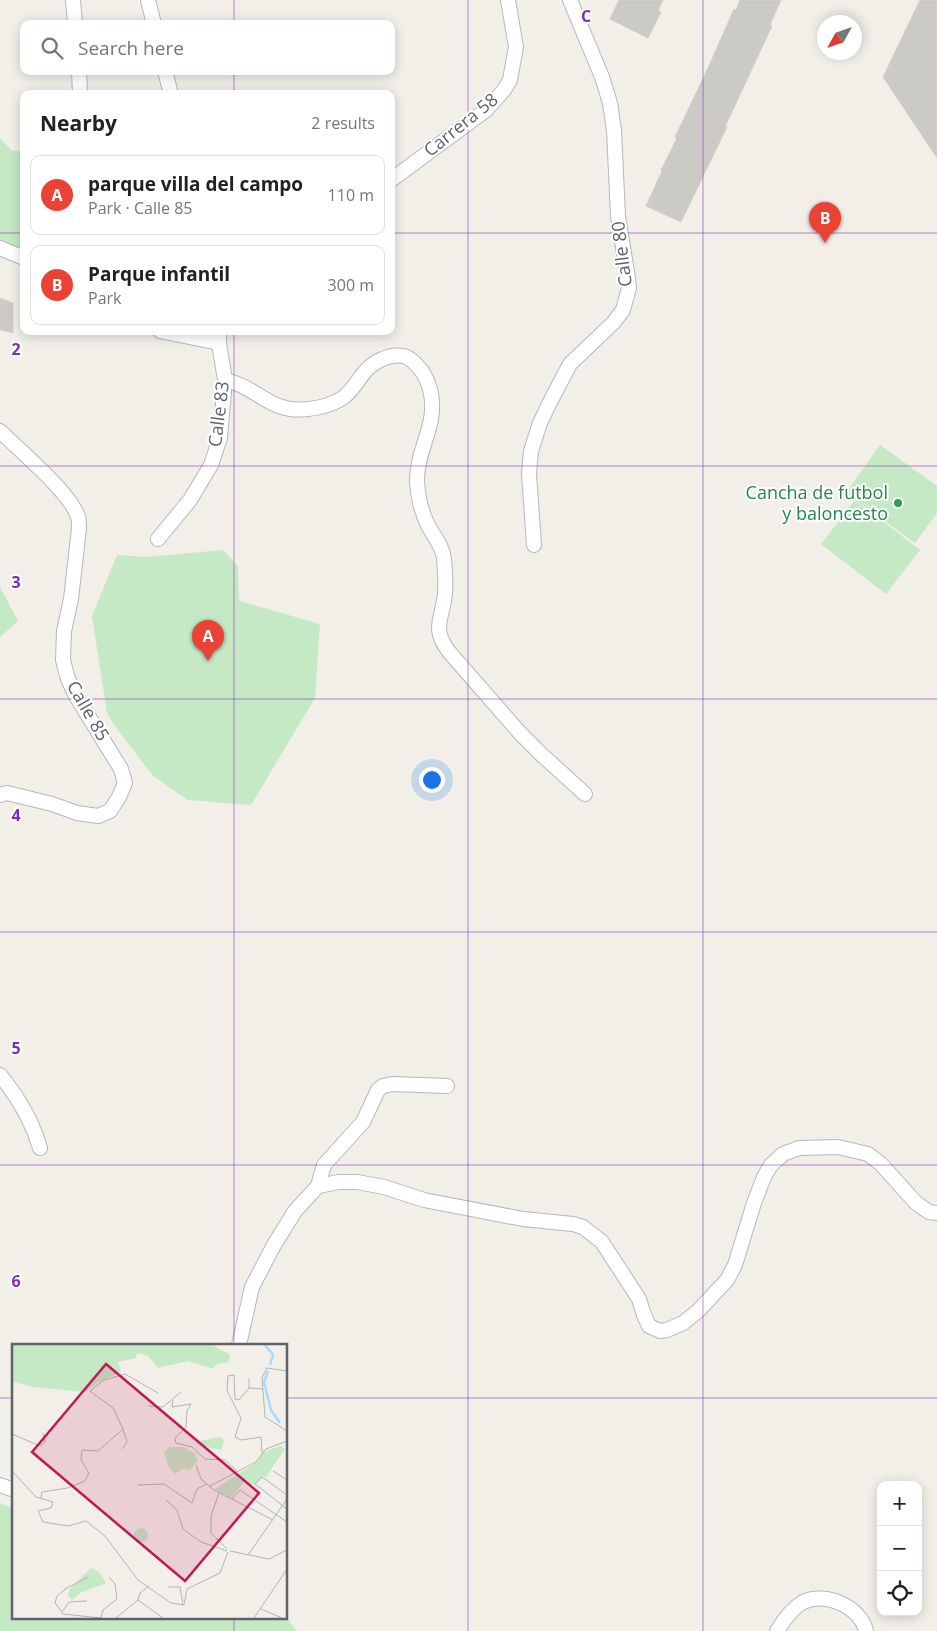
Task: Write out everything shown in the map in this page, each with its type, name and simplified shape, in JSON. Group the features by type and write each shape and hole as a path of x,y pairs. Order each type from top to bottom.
{"street":[{"path":"73,0 75,20"},
{"path":"148,0 153,20"},
{"name":"Carrera 58","path":"395,177 486,110 504,90 510,80 516,48 508,0"},
{"name":"Calle 80","path":"534,545 529,474 532,451 540,423 570,364 613,323 622,310 629,288 618,216 614,130 610,103 602,77 570,0"},
{"path":"79,75 80,90"},
{"path":"166,75 170,90"},
{"path":"0,248 20,256"},
{"path":"199,335 219,337"},
{"name":"Calle 83","path":"158,539 190,500 211,465 220,438 225,380 219,337"},
{"path":"225,380 243,385 274,405 293,410 308,409 322,407 342,399 350,392 363,373 375,363 387,357 400,355 408,357 418,366 425,375 432,403 431,422 419,458 417,482 420,505 444,556 445,594 439,624 442,640 450,654 519,732 585,794"},
{"name":"Calle 85","path":"0,431 59,488 78,517 79,528 71,599 64,632 63,660 68,679 81,704 121,768 125,782 119,797 110,811 98,816 77,813 52,804 7,793 0,795"},
{"path":"0,1075 23,1106 40,1148"},
{"path":"238,1344 252,1287 274,1245 295,1211 318,1186 324,1164 363,1122 375,1094 383,1086 392,1084 447,1086"},
{"path":"318,1186 338,1182 357,1182 384,1187 424,1200 523,1219 573,1224 583,1227 602,1242 639,1299 650,1326 660,1331 683,1323 698,1311 727,1280 736,1265 748,1220 764,1177 771,1165 784,1154 799,1148 838,1147 868,1154 881,1164 916,1203 930,1212 937,1213"},
{"path":"777,1631 802,1603 812,1599 824,1599 846,1605 861,1618 865,1624 866,1631"}],"green space":[{"path":"0,138 12,151 20,150 20,249 0,240"},
{"name":"Cancha de futbol y baloncesto","path":"880,445 937,486 937,513 915,543 846,493"},
{"name":"Cancha de futbol y baloncesto","path":"855,500 920,550 886,594 821,544"},
{"path":"223,550 238,566 239,601 320,624 315,698 251,805 188,800 153,776 107,713 92,616 117,555 146,557"},
{"path":"0,587 18,621 0,637"},
{"path":"0,1503 12,1508 12,1618 287,1618 297,1631 0,1631"}],"building":[{"path":"619,0 663,0 658,11 661,12 648,38 610,19"},
{"path":"740,0 781,0 770,25 772,26 725,127 727,127 681,222 646,206 677,138 675,137 734,9 736,10"},
{"path":"920,0 937,0 937,158 883,77"},
{"path":"0,298 13,303 13,333 0,330"}],"place":[{"name":"Parque infantil","path":"825,243"},
{"name":"Cancha de futbol y baloncesto","path":"898,503"},
{"name":"parque villa del campo","path":"208,661"}]}
